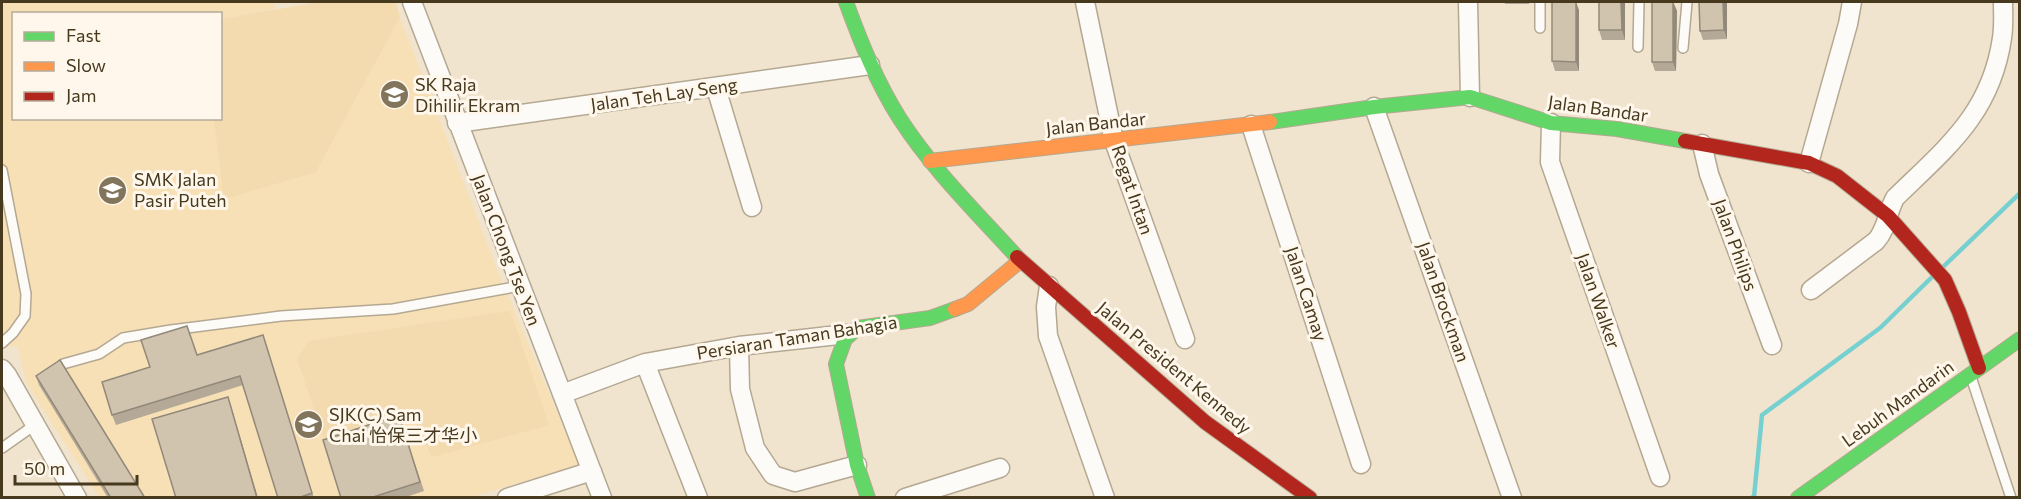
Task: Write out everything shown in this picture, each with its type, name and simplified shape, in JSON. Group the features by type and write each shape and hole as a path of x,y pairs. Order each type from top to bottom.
{"street":[{"name":"Jalan Chong Tse Yen","path":"412,2 602,498"},
{"name":"Jalan President Kennedy","path":"846,2 870,65 900,119 930,161 1020,261 1205,422 1310,498"},
{"name":"Regat Intan","path":"1085,2 1114,141 1185,339"},
{"path":"1468,2 1470,97"},
{"path":"1809,163 1848,24 1852,2"},
{"path":"1811,290 1876,241 1882,234 1895,198 1956,138 1972,118 1984,99 2011,35 2003,2"},
{"name":"Jalan Teh Lay Seng","path":"457,123 870,65"},
{"path":"716,88 752,207"},
{"name":"Jalan Bandar","path":"930,161 1470,97 1551,123 1617,129 1809,163 1837,176 1888,216 1945,280 1959,312 1975,371"},
{"name":"Jalan Brockman","path":"1374,107 1512,498"},
{"name":"Jalan Walker","path":"1551,123 1550,162 1659,477"},
{"name":"Jalan Camay","path":"1251,124 1361,464"},
{"name":"Jalan Philips","path":"1702,144 1709,174 1772,345"},
{"name":"Persiaran Taman Bahagia","path":"562,394 645,363 739,346 847,334 857,328 930,318 968,304 1020,261"},
{"path":"1049,286 1046,319 1048,336 1105,498"},
{"path":"847,334 836,364 857,465 868,498"},
{"name":"Lebuh Mandarin","path":"1798,498 2019,339"},
{"path":"739,346 740,389 754,448 773,475 795,482 857,465"},
{"path":"645,363 698,498"},
{"path":"2,369 77,498"},
{"path":"905,498 1000,468"},
{"path":"507,498 592,471"}],"lane":[{"path":"1540,2 1540,28"},
{"path":"1638,47 1639,2"},
{"path":"1683,48 1687,2"},
{"path":"2,170 26,294 25,316 13,333 2,343"},
{"path":"63,364 99,354 123,338 132,336 281,316 393,309 520,286"},
{"path":"1975,371 2011,498"},
{"path":"2,447 36,424"}],"shaded area":[{"path":"2,2 274,2 275,9 222,19 222,12 12,12 12,120 217,120 316,172 400,17 499,274 579,465 471,497 99,497 27,384 17,346 2,348"},
{"path":"319,2 396,2 400,17 316,172 224,199 214,120 222,120 222,19"},
{"path":"510,311 549,425 432,457 414,420 325,441 297,359 309,341"}],"building":[{"path":"1552,2 1576,2 1576,62 1552,61"},
{"path":"1599,2 1621,2 1622,30 1599,30"},
{"path":"1652,2 1673,2 1673,62 1652,62"},
{"path":"1699,2 1723,2 1724,30 1700,31"},
{"path":"187,326 197,355 263,335 312,493 298,498 278,498 240,376 112,415 102,382 150,367 141,340"},
{"path":"60,360 145,498 111,498 36,376"},
{"path":"228,397 257,498 176,498 152,419"},
{"path":"399,415 420,482 370,498 341,498 323,440"}],"waterway":[{"path":"1944,266 2020,193"},
{"path":"1751,498 1754,497 1762,415 1880,328 1931,278"}],"traffic: fast":[{"path":"846,2 870,62 900,119 941,173 1017,257"},
{"path":"1270,122 1374,107 1470,97 1551,123 1617,129 1685,141"},
{"path":"868,498 857,465 836,364 845,339 857,328 930,318 955,309"},
{"path":"1798,498 2020,339"}],"traffic: slow":[{"path":"930,161 1270,122"},
{"path":"955,309 968,304 1020,261"}],"traffic: jam":[{"path":"1685,141 1809,163 1837,176 1888,216 1945,280 1979,368"},
{"path":"1017,257 1205,422 1310,498"}],"place":[{"name":"SK Raja Dihilir Ekram","path":"394,95"},
{"name":"SMK Jalan Pasir Puteh","path":"113,190"},
{"name":"SJK(C) Sam Chai 怡保三才华小","path":"308,425"}]}
